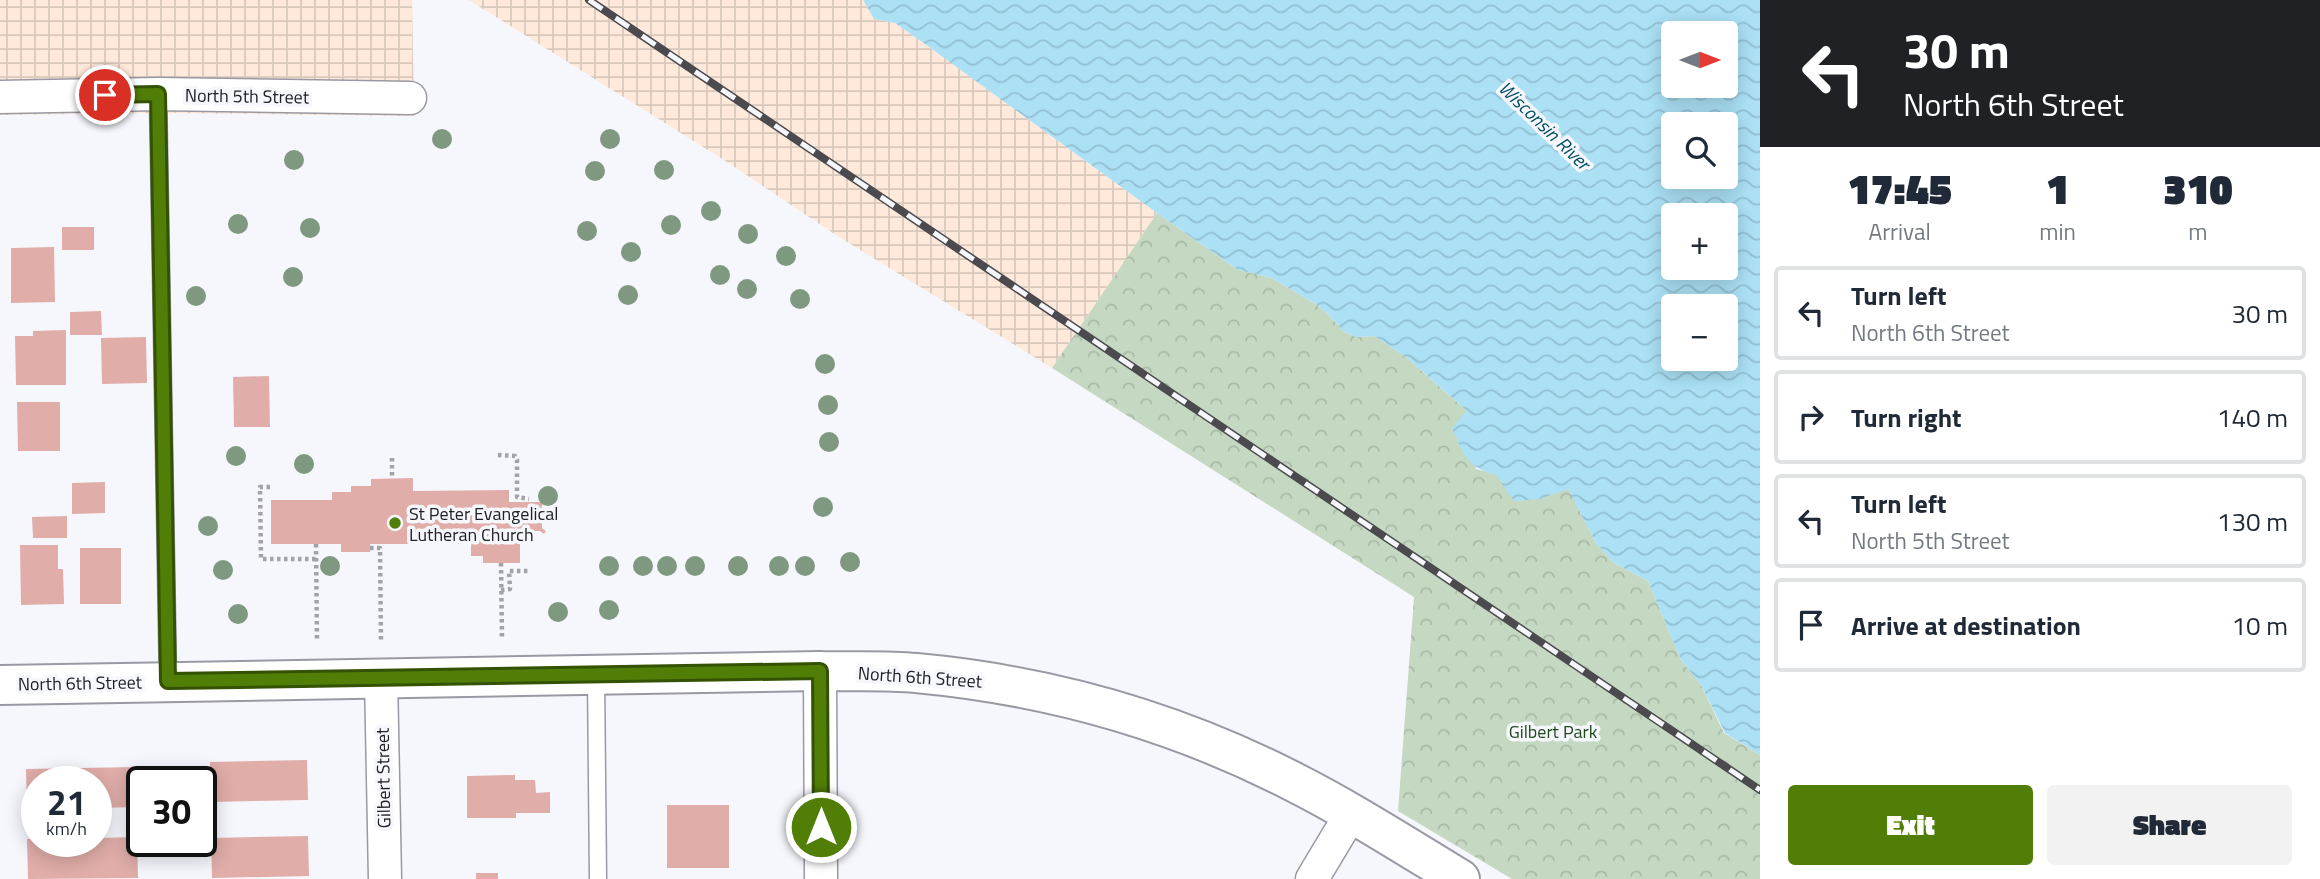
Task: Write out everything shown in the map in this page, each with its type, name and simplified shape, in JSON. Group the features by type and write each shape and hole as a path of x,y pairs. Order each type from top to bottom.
{"main road":[{"name":"North 6th Street","path":"0,685 168,681 381,659 596,674 913,672 998,682 1081,700 1153,721 1207,741 1292,781 1460,879"}],"street":[{"name":"North 5th Street","path":"0,97 158,94 410,98"},
{"name":"Gilbert Street","path":"381,659 385,879"},
{"path":"820,671 821,879"},
{"path":"1312,879 1351,814"}],"lane":[{"path":"158,94 168,681"},
{"path":"596,674 598,879"}],"path":[{"path":"498,454 515,456 517,497 529,499"},
{"path":"392,458 392,478"},
{"path":"270,487 260,487 261,559 316,559"},
{"path":"316,544 317,642"},
{"path":"370,548 380,548 381,659"},
{"path":"501,563 502,640"},
{"path":"501,590 510,589 509,571 530,571"}],"shaded area":[{"path":"0,0 412,0 414,116 167,113 0,115"},
{"path":"469,0 863,0 874,19 895,23 1157,213 1052,368 839,237 727,162"}],"green space":[{"name":"Gilbert Park","path":"1157,213 1238,270 1272,278 1314,303 1343,331 1356,337 1374,336 1406,357 1468,412 1476,469 1496,474 1540,499 1568,488 1596,543 1614,563 1648,581 1681,660 1701,685 1724,733 1760,755 1760,879 1512,879 1398,811 1414,597 1052,368"}],"water":[{"name":"Wisconsin River","path":"863,0 1760,0 1760,755 1725,733 1701,685 1681,660 1648,581 1614,563 1596,543 1568,489 1540,499 1514,501 1496,475 1472,464 1463,453 1452,428 1467,411 1406,357 1374,336 1356,337 1343,331 1314,303 1272,278 1238,270 895,23 874,19"}],"building":[{"path":"62,227 94,227 94,250 62,250"},
{"path":"54,247 55,302 11,303 11,248"},
{"path":"101,311 102,335 70,335 70,312"},
{"path":"66,330 66,385 16,385 15,336 33,336 33,331"},
{"path":"146,337 147,383 102,384 101,338"},
{"path":"269,376 270,427 234,427 233,377"},
{"path":"17,402 60,402 60,451 18,451"},
{"name":"St Peter Evangelical Lutheran Church","path":"413,478 413,491 509,490 509,502 540,502 544,499 546,502 542,505 542,528 546,531 544,534 540,531 520,531 520,563 483,563 483,556 471,556 471,544 370,544 370,552 341,552 341,544 271,544 271,500 332,500 332,492 351,492 351,486 371,486 371,479"},
{"path":"105,482 105,513 72,514 72,483"},
{"path":"67,516 67,538 33,538 32,517"},
{"path":"20,545 58,545 58,569 63,569 64,604 21,605"},
{"path":"80,548 121,548 121,604 80,604"},
{"path":"307,760 308,800 217,802 217,766 210,766 210,762"},
{"path":"112,767 126,767 126,807 112,808"},
{"path":"515,775 515,780 535,780 536,793 550,792 550,813 516,813 516,818 467,818 467,776"},
{"path":"667,805 729,805 729,868 667,868"},
{"path":"308,836 309,876 212,878 211,857 217,857 217,838"},
{"path":"126,837 126,857 137,857 138,878 28,879 27,857 112,857 112,838"},
{"path":"476,873 498,873 498,879 476,879"}],"railway":[{"path":"589,0 1760,790"}],"place":[{"name":"St Peter Evangelical Lutheran Church","path":"395,523"}],"route":[{"path":"105,95 158,94 168,681 820,671 821,827"}]}
